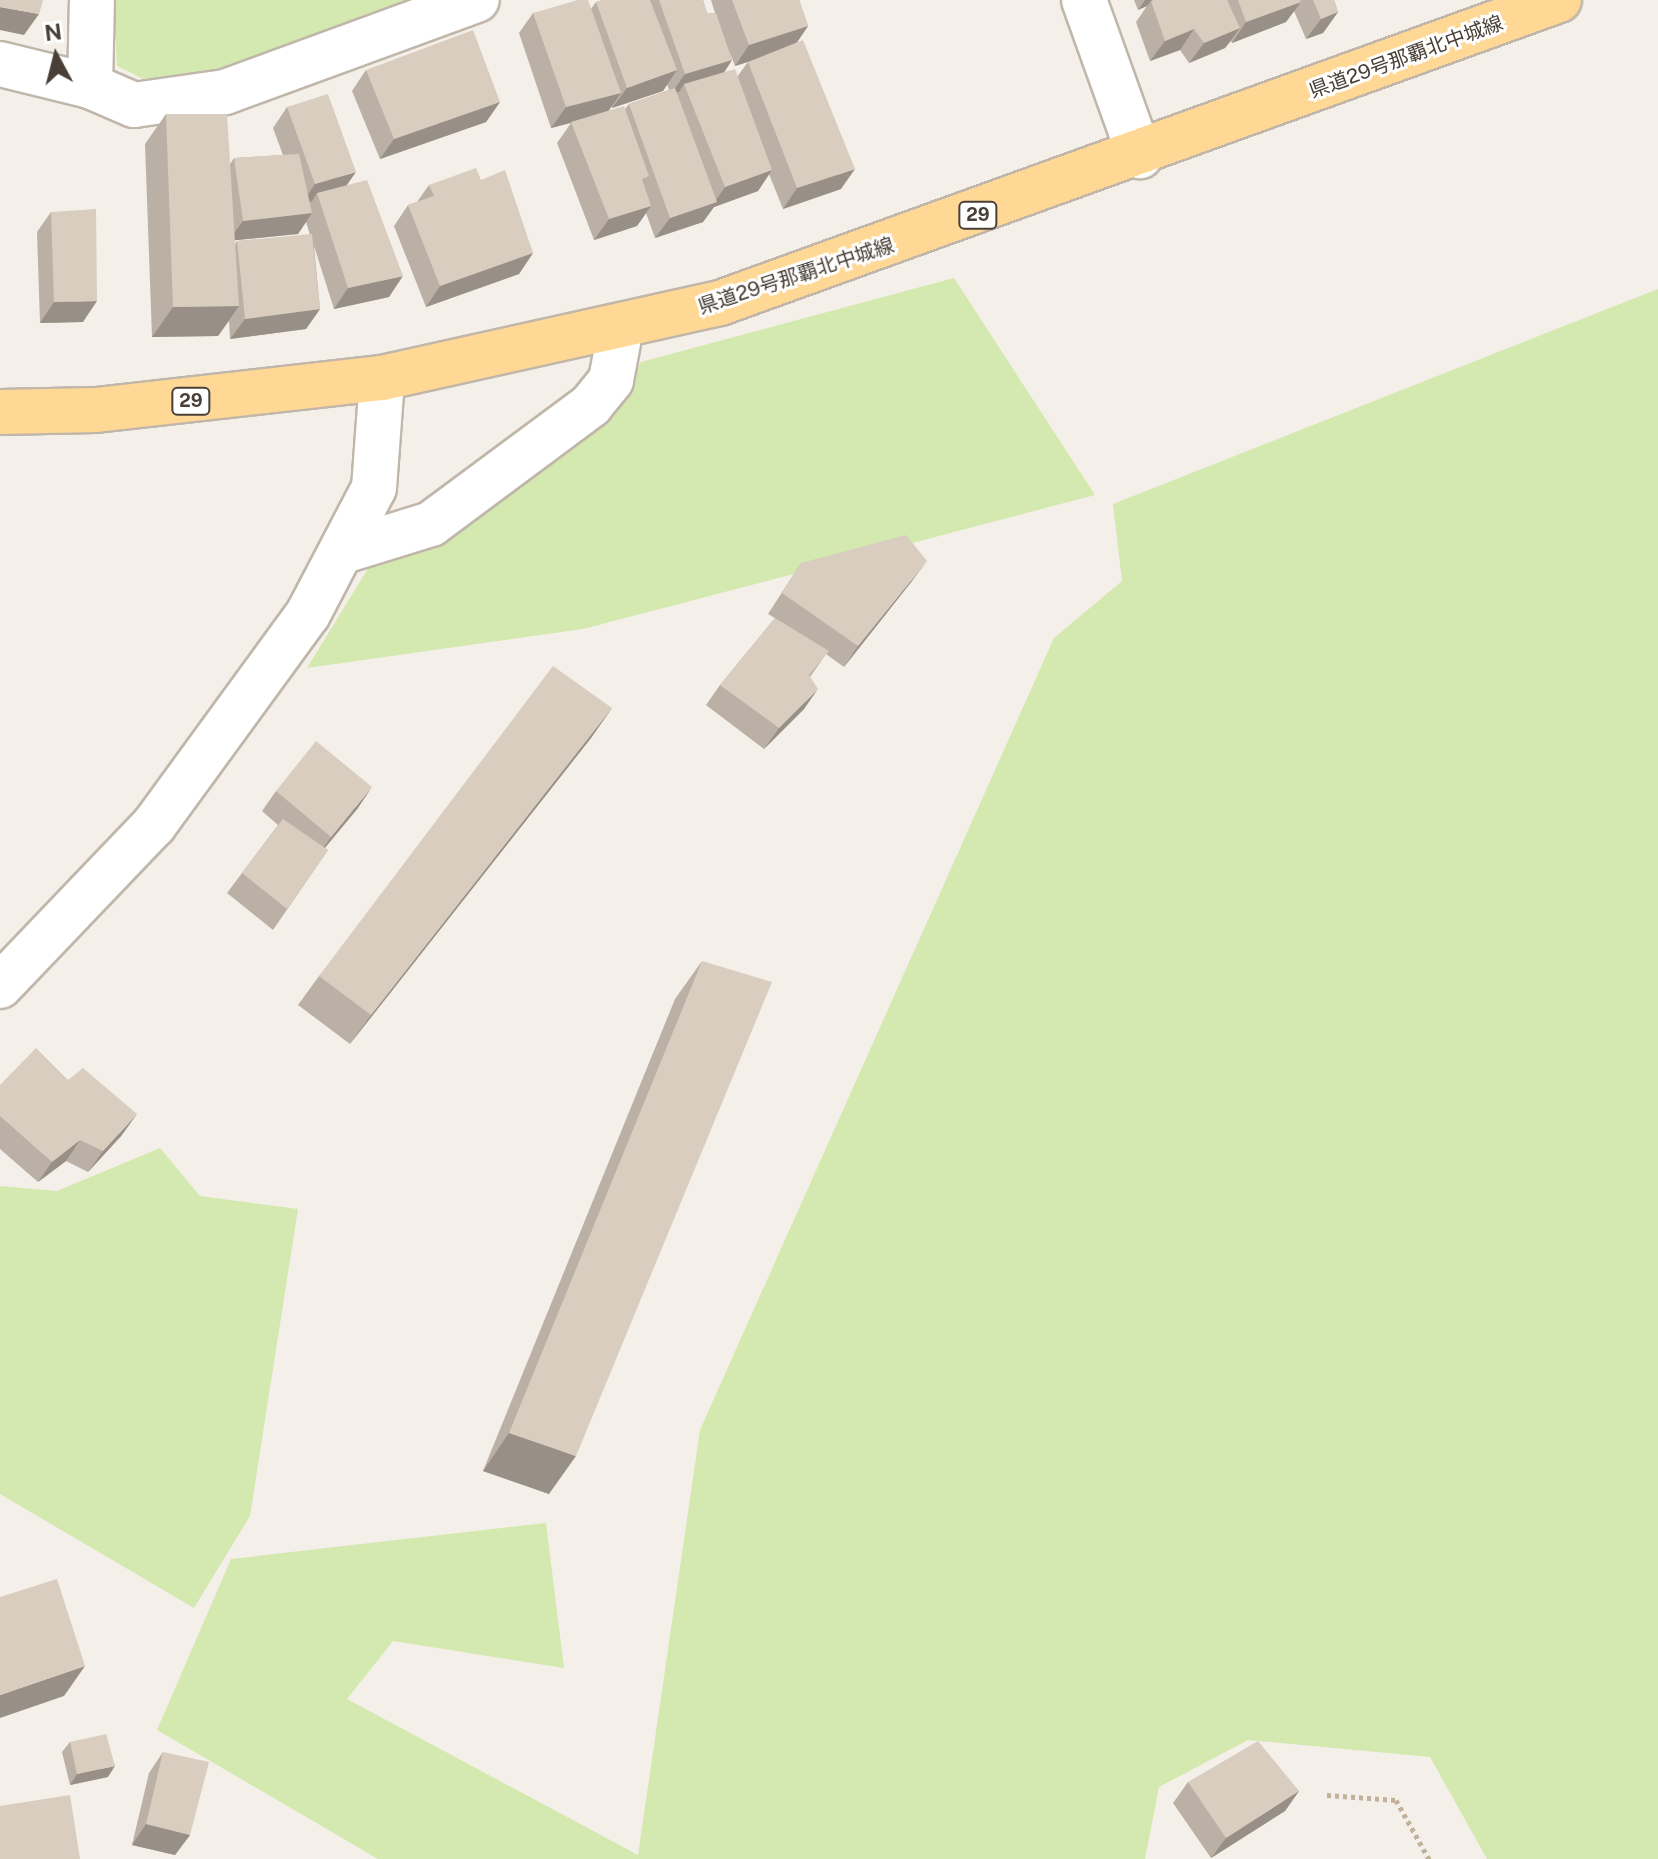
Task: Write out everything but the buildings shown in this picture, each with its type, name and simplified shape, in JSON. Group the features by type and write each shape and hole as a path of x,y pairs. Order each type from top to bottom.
{"main road":[{"name":"県道29号那覇北中城線","path":"0,412 96,410 382,378 621,327 813,275 1559,0"}],"street":[{"path":"90,86 92,0"},
{"path":"0,64 90,86 134,105 225,92 477,0"},
{"path":"1084,0 1140,156"},
{"path":"347,550 431,524 591,405 611,380 621,327"},
{"path":"0,986 163,814 347,550 377,477 382,378"}],"path":[{"path":"1327,1795 1396,1800 1429,1859"}],"green space":[{"path":"113,0 438,0 217,70 144,79 117,66"},
{"path":"954,278 1095,495 583,629 307,668 372,562 447,541 607,423 641,362"},
{"path":"1658,289 1658,1859 1487,1859 1430,1757 1248,1740 1159,1787 1145,1859 378,1859 157,1730 231,1559 546,1523 564,1668 393,1641 347,1699 638,1855 700,1430 1054,638 1122,581 1113,504"},
{"path":"160,1148 200,1196 298,1209 250,1516 194,1608 0,1494 0,1186 57,1191"}]}
